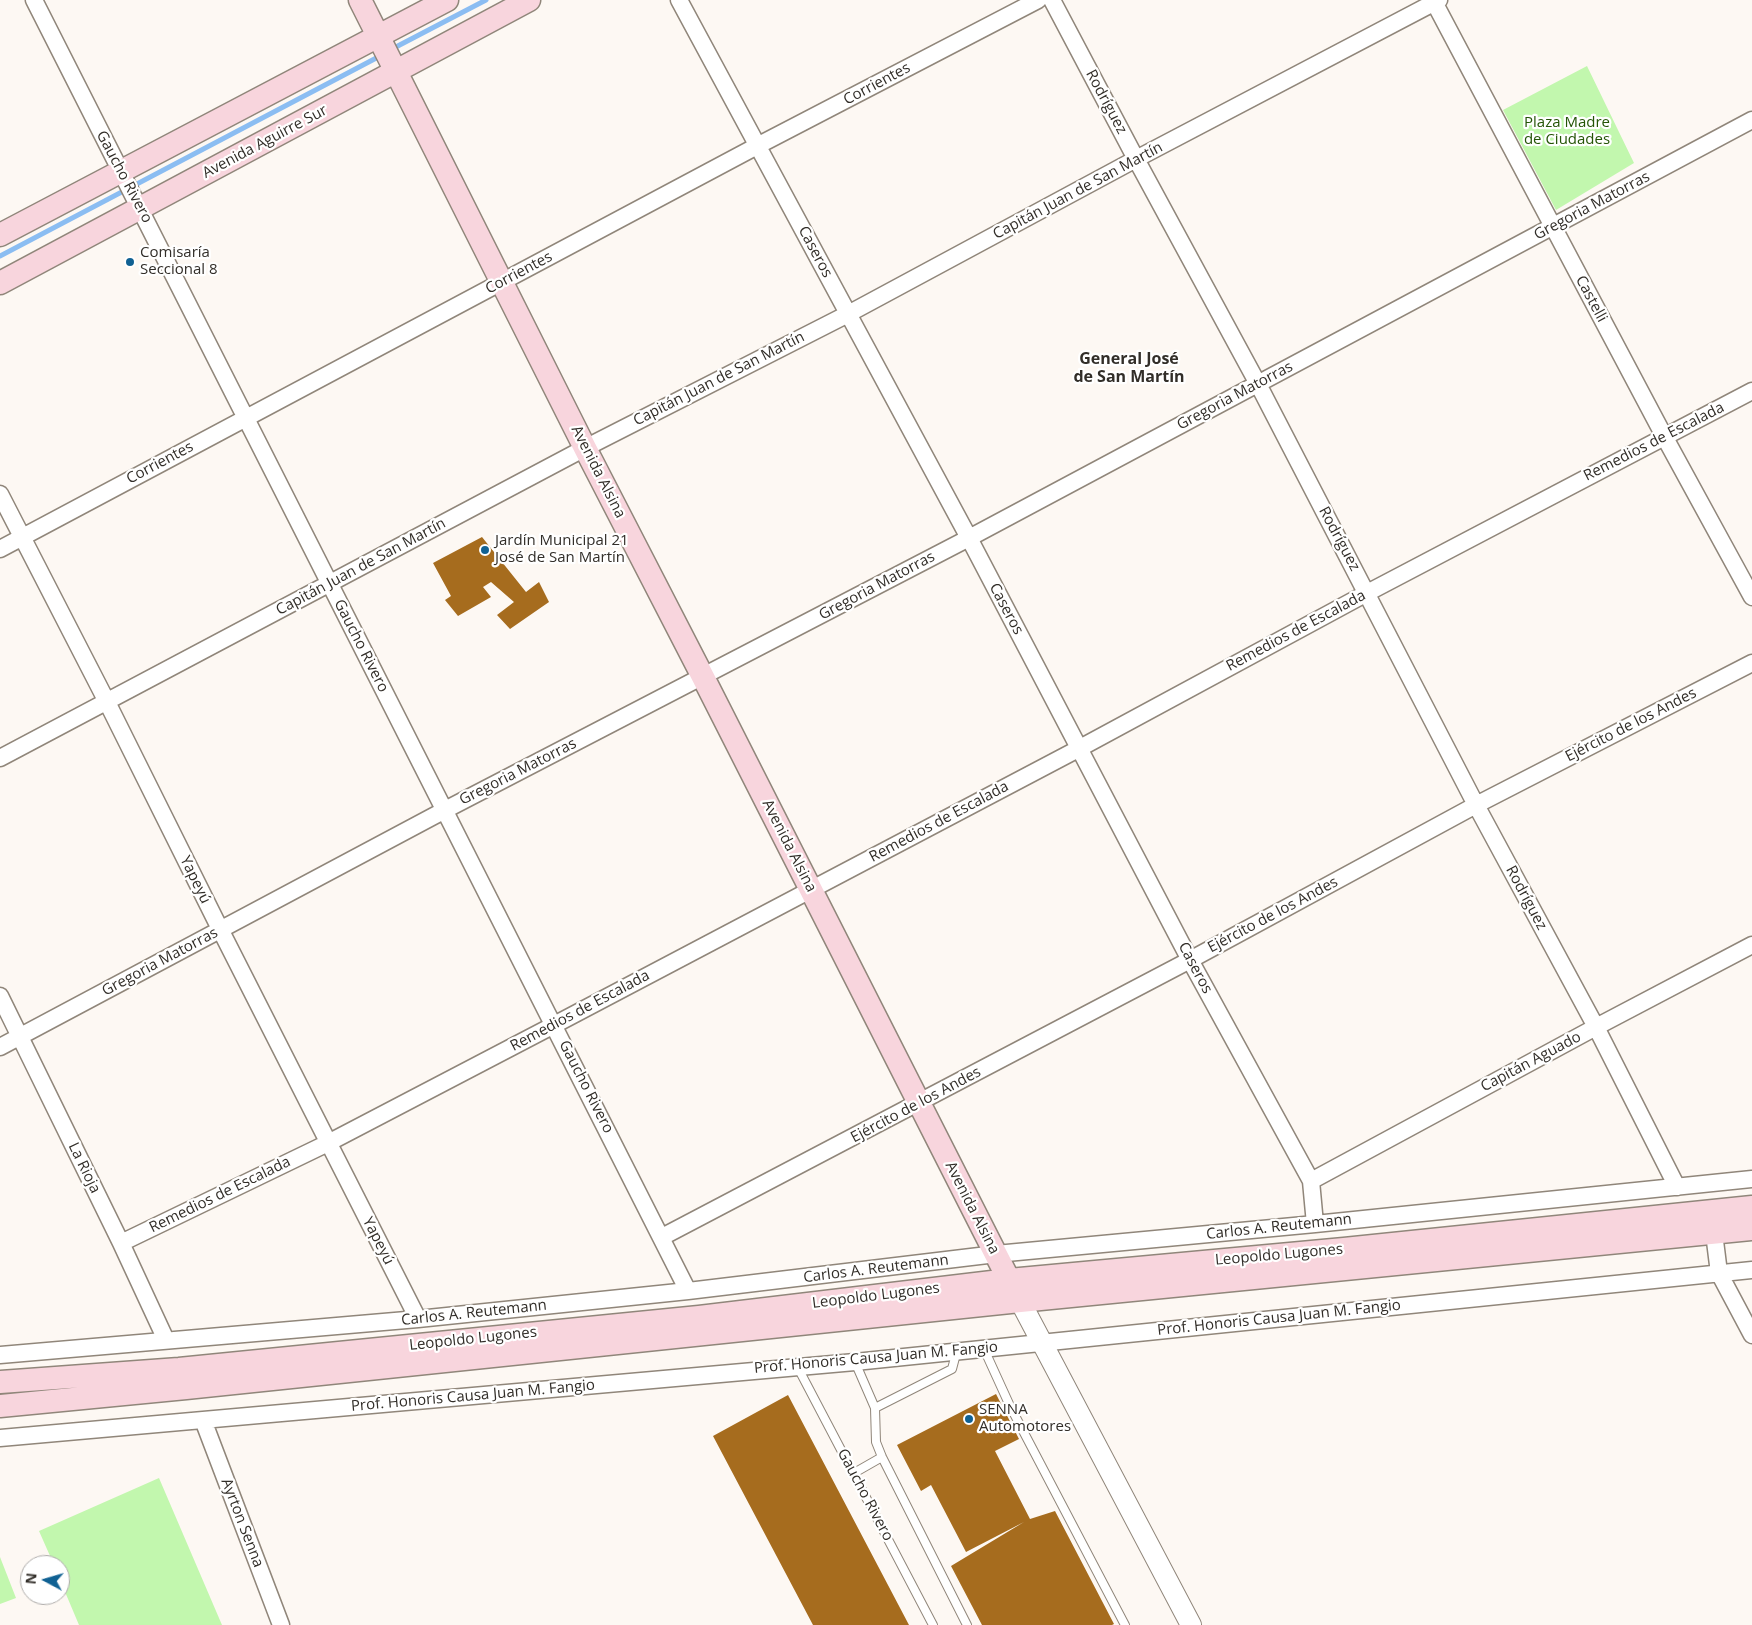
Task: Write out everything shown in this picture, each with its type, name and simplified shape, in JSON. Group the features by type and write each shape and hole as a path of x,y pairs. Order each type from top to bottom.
{"main road":[{"name":"Avenida Alsina","path":"360,0 501,283 1020,1301"},
{"name":"Avenida Aguirre Sur","path":"0,282 138,204 388,54 447,0"},
{"name":"Avenida Aguirre Sur","path":"0,235 388,54 529,0"},
{"name":"Leopoldo Lugones","path":"0,1382 178,1368 690,1318 1009,1280 1344,1249 1752,1207"},
{"name":"Leopoldo Lugones","path":"0,1406 1020,1301 1752,1230"}],"street":[{"name":"Gaucho Rivero","path":"34,0 688,1291"},
{"name":"Caseros","path":"679,0 969,538 1190,960 1311,1182 1315,1224"},
{"name":"Corrientes","path":"0,549 757,146 1038,0"},
{"name":"Rodríguez","path":"1052,0 1258,384 1476,805 1596,1027 1677,1187"},
{"name":"Capitán Juan de San Martín","path":"0,758 585,448 848,314 1435,1"},
{"name":"Castelli","path":"1435,1 1664,436 1752,597"},
{"name":"Gregoria Matorras","path":"0,1047 445,810 969,538 1752,120"},
{"name":"Remedios de Escalada","path":"121,1244 328,1143 554,1025 1080,748 1367,593 1752,391"},
{"name":"Yapeyú","path":"0,494 418,1319"},
{"name":"Ejército de los Andes","path":"662,1237 1190,960 1476,805 1752,663"},
{"name":"Capitán Aguado","path":"1311,1182 1596,1027 1752,946"},
{"name":"La Rioja","path":"0,996 166,1340"},
{"name":"Carlos A. Reutemann","path":"0,1355 418,1319 688,1291 996,1254 1315,1224 1752,1179"},
{"path":"1714,1233 1719,1273 1752,1335"},
{"name":"Prof. Honoris Causa Juan M. Fangio","path":"0,1438 854,1362 1752,1270"},
{"name":"Avenida Alsina","path":"1020,1301 1191,1625"},
{"name":"Ayrton Senna","path":"203,1420 280,1625"}],"lane":[{"path":"983,1348 1010,1406 1125,1625"},
{"path":"874,1408 952,1369 957,1350"},
{"path":"854,1362 874,1408 876,1442 882,1457 967,1625"},
{"name":"Gaucho Rivero","path":"797,1366 933,1625"},
{"path":"854,1473 882,1457"}],"green space":[{"name":"Plaza Madre de Ciudades","path":"1587,66 1634,163 1556,210 1503,110"},
{"path":"159,1478 222,1625 79,1625 70,1604 70,1555 50,1555 39,1531"},
{"path":"0,1557 16,1598 0,1604"}],"building":[{"path":"482,537 526,592 539,582 549,602 510,629 497,615 514,602 491,582 483,587 491,597 458,616 445,600 451,596 433,563"},
{"path":"996,1394 1019,1439 995,1451 1030,1519 1055,1511 1114,1624 982,1625 951,1566 1024,1522 966,1552 931,1485 921,1491 897,1445"},
{"path":"788,1395 909,1625 813,1625 713,1436"}],"waterway":[{"path":"392,49 486,0"},
{"path":"0,256 382,55"}],"place":[{"name":"Comisaría Seccional 8","path":"130,262"},
{"name":"Jardín Municipal 21 José de San Martín","path":"485,550"},
{"name":"SENNA Automotores","path":"969,1419"}],"district":[{"name":"General José de San Martín","path":"1129,368"}]}
